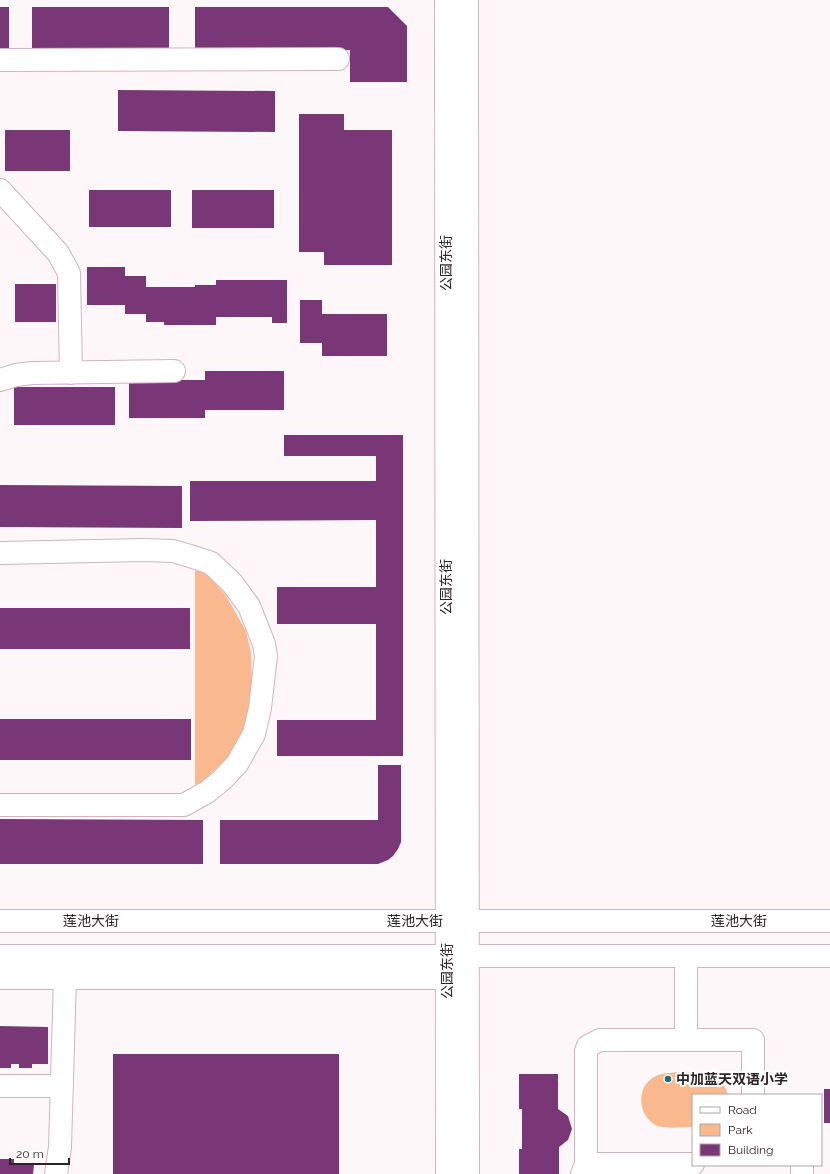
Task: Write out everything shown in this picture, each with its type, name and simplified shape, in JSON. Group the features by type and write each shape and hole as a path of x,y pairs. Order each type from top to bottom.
{"street":[{"name":"公园东街","path":"446,0 447,1174"},
{"name":"公园东街","path":"467,0 468,1174"},
{"path":"0,60 338,59"},
{"path":"0,190 58,253 69,273 71,373"},
{"path":"0,380 16,375 174,371"},
{"path":"0,553 144,550 173,551 211,563 232,584 249,606 264,644 266,656 262,702 254,734 237,764 222,780 207,792 184,806 0,805"},
{"name":"莲池大街","path":"0,921 830,921"},
{"path":"0,956 830,956"},
{"path":"686,956 686,1040"},
{"path":"0,978 447,978"},
{"path":"56,1174 60,1147 65,978"},
{"path":"692,1164 584,1169 586,1051 588,1046 600,1040 753,1040 753,1094"},
{"path":"0,1086 62,1086"}],"green space":[{"path":"195,571 201,571 225,594 246,631 251,653 252,685 251,708 232,753 198,786 195,784"},
{"path":"677,1072 708,1074 720,1081 725,1087 728,1094 692,1094 692,1127 661,1127 651,1122 646,1116 641,1102 644,1087 656,1076"}],"building":[{"path":"0,7 9,7 9,49 0,49"},
{"path":"32,7 169,7 169,49 32,49"},
{"path":"195,7 388,7 407,26 407,82 350,82 350,50 195,50"},
{"path":"118,90 275,91 275,132 118,131"},
{"path":"299,114 344,114 344,130 392,130 392,265 324,265 324,252 299,252"},
{"path":"5,130 70,130 70,171 5,171"},
{"path":"89,190 171,190 171,227 89,227"},
{"path":"192,190 274,190 274,228 192,228"},
{"path":"87,267 125,267 125,276 146,276 146,287 195,287 195,285 216,285 216,280 287,280 287,323 272,323 272,317 216,317 216,325 164,325 164,322 146,322 146,314 125,314 125,305 87,305"},
{"path":"15,284 56,284 56,322 15,322"},
{"path":"300,300 322,300 322,314 387,314 387,356 322,356 322,343 300,343"},
{"path":"205,371 284,371 284,410 205,410 205,418 129,418 129,380 205,380"},
{"path":"14,387 115,387 115,425 14,425"},
{"path":"284,435 403,435 403,756 277,756 277,720 376,720 376,624 277,624 277,587 376,587 376,520 190,521 190,481 376,481 376,456 284,456"},
{"path":"0,485 182,486 182,528 0,527"},
{"path":"0,608 190,608 190,649 0,649"},
{"path":"0,719 191,719 191,760 0,760"},
{"path":"378,765 401,765 401,842 393,856 388,860 378,864 220,864 220,820 378,820"},
{"path":"0,819 203,820 203,864 0,864"},
{"path":"0,1026 48,1027 48,1064 32,1064 32,1068 19,1068 19,1064 11,1064 11,1068 0,1068"},
{"path":"113,1054 339,1054 339,1174 113,1174"},
{"path":"519,1074 558,1074 558,1109 568,1116 572,1129 568,1140 559,1147 559,1174 519,1174 519,1149 522,1149 522,1109 519,1109"},
{"path":"824,1089 830,1089 830,1123 824,1123"},
{"path":"0,1159 14,1159 14,1165 34,1165 33,1174 0,1174"}],"place":[{"name":"中加蓝天双语小学","path":"668,1079"}]}
